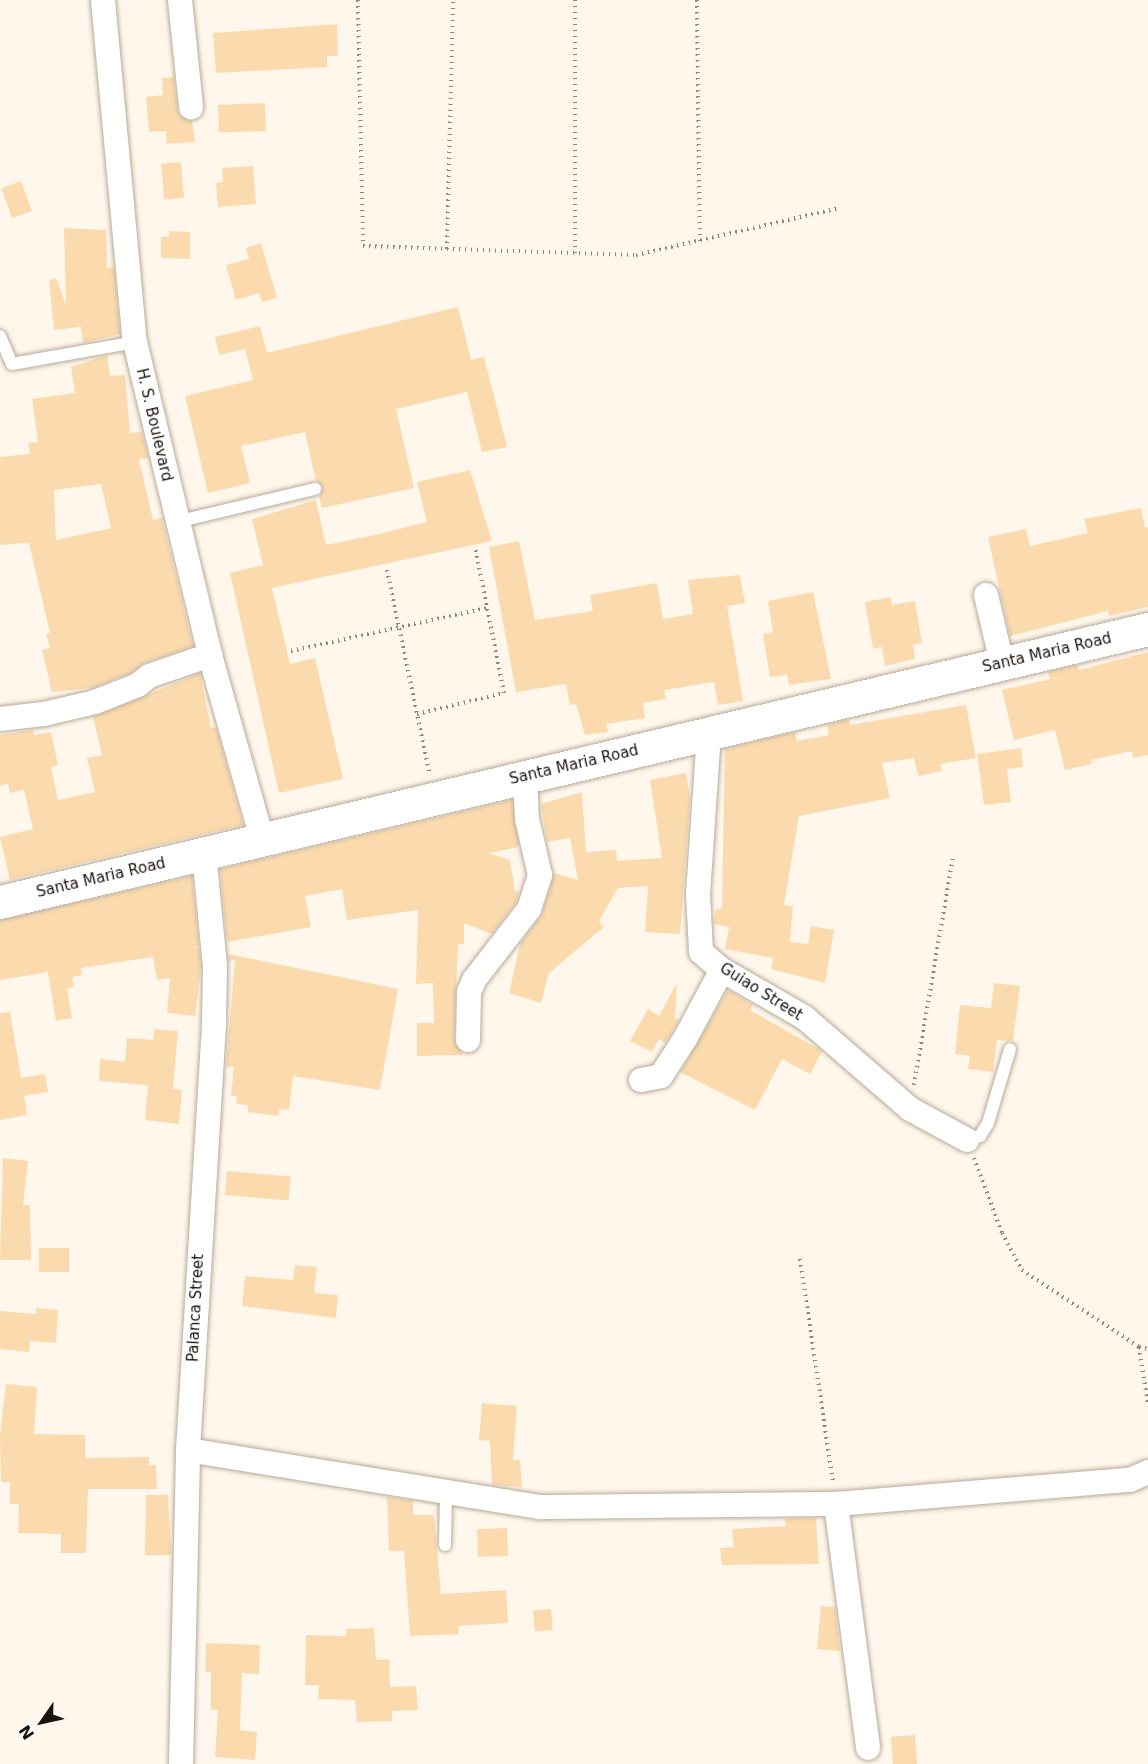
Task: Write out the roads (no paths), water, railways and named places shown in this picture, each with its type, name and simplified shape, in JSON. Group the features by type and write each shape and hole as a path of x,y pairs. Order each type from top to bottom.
{"main road":[{"name":"Santa Maria Road","path":"0,902 1148,629"}],"street":[{"name":"H. S. Boulevard","path":"103,0 135,342 176,522 210,655 262,839"},
{"path":"180,0 191,107"},
{"path":"986,595 1002,664"},
{"path":"0,719 44,714 95,702 138,685 149,676 210,655"},
{"name":"Guiao Street","path":"709,733 698,928 701,952 722,970 805,1018 910,1110 967,1140"},
{"path":"468,1040 469,992 474,980 529,909 540,875 527,819 525,776"},
{"name":"Palanca Street","path":"181,1764 188,1450 214,1020 215,966 204,853"},
{"path":"641,1080 661,1076 686,1038 722,970"},
{"path":"188,1450 538,1507 836,1504 1130,1480 1148,1472"},
{"path":"836,1504 868,1748"}],"lane":[{"path":"0,336 12,364 135,342"},
{"path":"176,522 315,489"},
{"path":"967,1140 980,1136 988,1123 1010,1049"},
{"path":"445,1545 447,1492"}]}
